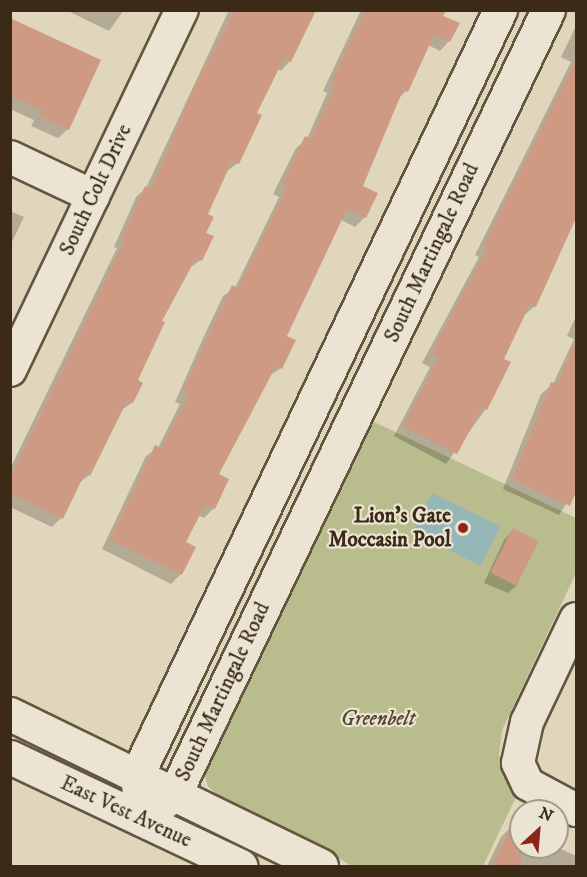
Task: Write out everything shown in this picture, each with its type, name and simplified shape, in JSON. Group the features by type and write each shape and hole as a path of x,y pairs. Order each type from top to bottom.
{"street":[{"name":"South Colt Drive","path":"10,370 182,10"},
{"name":"South Martingale Road","path":"137,775 500,10"},
{"name":"South Martingale Road","path":"142,819 175,793 548,10"},
{"path":"10,157 93,196"},
{"path":"576,620 527,722 518,763 528,784 576,810"},
{"name":"East Vest Avenue","path":"10,714 175,793 321,867"},
{"name":"East Vest Avenue","path":"10,757 241,867"},
{"path":"137,775 142,819"}],"green space":[{"name":"Greenbelt","path":"370,420 576,518 576,573 502,730 499,755 516,797 509,799 509,812 483,866 352,866 290,830 219,797 208,786 204,774 205,765"}],"water":[{"path":"432,493 500,526 481,566 413,533"}],"building":[{"path":"235,10 316,10 291,62 284,58 257,113 262,115 239,164 232,161 208,214 214,217 206,233 214,236 202,261 196,258 162,321 165,322 138,380 143,383 133,403 127,401 90,476 85,473 63,519 10,493 10,478 125,239 122,237 145,186 151,189 195,85"},
{"path":"365,10 446,10 443,16 460,23 450,42 434,35 408,92 403,90 363,186 378,193 366,218 347,209 287,336 296,340 282,369 276,366 219,474 229,479 215,509 205,505 186,542 196,547 182,575 110,540 155,445 161,448 189,395 183,392 213,325 232,285 238,288 287,187 282,184 305,136 311,139 335,84 331,82"},
{"path":"10,18 101,60 69,130 40,116 42,110 10,96"},
{"path":"576,59 576,218 536,307 530,304 504,359 511,362 487,410 482,408 457,454 403,426 439,357 431,353 488,247 484,244"},
{"path":"576,342 576,492 570,506 512,479 551,382 557,384"},
{"path":"513,528 539,541 516,586 490,573"},
{"path":"509,831 509,859 521,859 521,867 492,867"}],"place":[{"name":"Lion's Gate Moccasin Pool","path":"463,528"}]}
